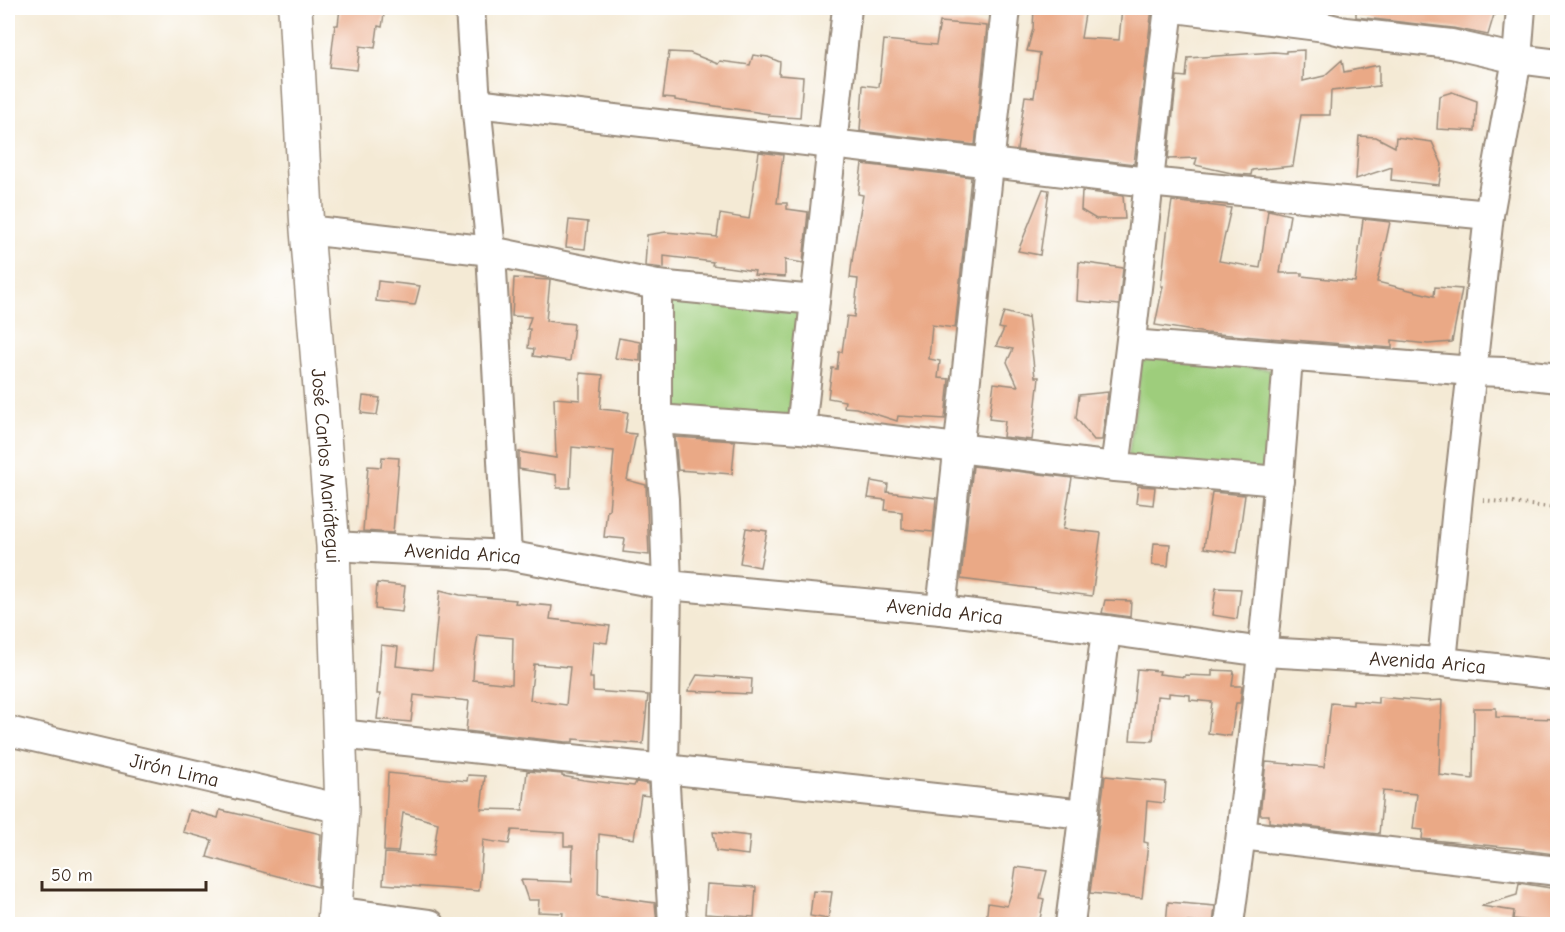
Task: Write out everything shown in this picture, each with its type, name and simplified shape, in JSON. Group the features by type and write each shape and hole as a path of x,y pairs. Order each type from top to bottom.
{"main road":[{"name":"José Carlos Mariátegui","path":"295,8 307,230 333,546 342,809 334,918"}],"street":[{"path":"470,8 476,103 491,251 507,555"},
{"path":"801,429 847,8"},
{"path":"941,610 1006,8"},
{"path":"1115,467 1169,8"},
{"path":"1175,8 1327,17 1345,32 1451,44 1517,59 1557,64"},
{"path":"1442,662 1490,216 1517,59 1521,8"},
{"path":"476,103 1148,182 1490,216"},
{"path":"307,230 491,251 657,285 815,300"},
{"path":"657,285 657,419 664,499 667,585 664,769 673,924"},
{"path":"1131,344 1505,372 1557,378"},
{"path":"1229,924 1263,651 1279,481 1287,357"},
{"path":"657,419 801,429 1115,467 1279,481"},
{"name":"Avenida Arica","path":"333,546 507,555 667,585 941,610 1263,651 1442,662 1557,675"},
{"path":"1070,924 1106,630"},
{"name":"Jirón Lima","path":"8,731 342,809"},
{"path":"340,734 1084,814"},
{"path":"1241,836 1557,871"},
{"path":"334,918 430,924"}],"path":[{"path":"1458,497 1557,508"}],"green space":[{"path":"672,299 798,311 803,318 789,418 678,410 665,402 664,305"},
{"path":"1142,355 1282,371 1269,471 1128,458"}],"building":[{"path":"340,8 385,8 382,27 378,26 375,48 360,46 357,70 330,67 335,25 338,25"},
{"path":"1034,8 1086,8 1081,38 1119,40 1122,8 1152,8 1134,164 1017,150 1025,96 1034,97 1040,53 1027,51 1033,29"},
{"path":"1356,8 1496,8 1488,35 1453,28 1356,17"},
{"path":"940,22 987,26 975,145 860,131 863,85 879,87 884,40 936,45"},
{"path":"1304,50 1303,81 1324,76 1342,60 1344,72 1379,65 1379,86 1331,91 1330,115 1301,115 1293,166 1252,170 1251,175 1195,165 1197,158 1168,159 1177,76 1186,77 1188,58"},
{"path":"669,52 690,53 718,64 720,61 750,65 753,55 768,57 780,62 779,75 803,77 800,118 769,116 769,114 663,97"},
{"path":"1452,92 1477,101 1475,131 1437,129 1439,96"},
{"path":"1359,136 1376,137 1395,147 1396,137 1432,142 1442,164 1439,185 1391,180 1392,167 1356,179"},
{"path":"759,152 783,155 777,203 787,203 787,209 808,212 803,263 785,260 785,277 754,275 755,271 712,265 713,262 664,256 664,268 645,266 647,235 666,232 717,237 720,214 749,219"},
{"path":"862,164 971,177 955,328 932,325 929,359 940,361 938,378 949,379 945,419 898,416 897,421 856,408 844,407 845,401 828,398 832,368 837,369 839,352 842,352 847,316 854,317 858,279 850,278 863,195 858,194"},
{"path":"1043,189 1049,190 1040,255 1018,251"},
{"path":"1082,191 1123,196 1125,219 1096,219 1081,210"},
{"path":"1172,201 1231,208 1219,261 1260,268 1268,210 1290,215 1280,273 1302,273 1302,276 1355,282 1363,219 1390,222 1377,282 1434,296 1435,287 1462,289 1452,342 1428,344 1392,340 1392,348 1206,333 1155,325 1163,286 1161,286"},
{"path":"569,220 588,222 585,249 566,247"},
{"path":"1079,262 1123,268 1119,305 1077,301"},
{"path":"514,278 550,280 546,321 574,324 570,361 533,356 534,349 528,348 530,329 527,329 531,317 512,316"},
{"path":"378,281 420,286 415,305 376,301"},
{"path":"1004,312 1027,318 1028,316 1035,377 1039,377 1032,440 1003,437 1005,421 989,419 994,383 1018,386 1007,362 1013,349 996,346 1004,329 999,328"},
{"path":"619,338 640,342 640,361 615,358"},
{"path":"580,373 603,375 600,409 628,412 625,433 636,434 627,480 646,485 649,555 623,552 625,539 604,537 607,510 609,510 614,451 572,447 570,488 557,488 556,475 519,469 519,452 556,458 554,398 580,400"},
{"path":"1108,392 1102,440 1094,440 1076,418 1079,395"},
{"path":"363,396 380,398 377,415 361,413"},
{"path":"675,437 735,441 732,474 678,470"},
{"path":"382,457 399,458 393,533 363,531 368,466 381,467"},
{"path":"973,466 1072,478 1063,529 1101,533 1092,596 961,579"},
{"path":"871,481 888,484 887,492 936,498 933,532 902,529 902,512 885,510 886,500 868,498"},
{"path":"1138,486 1155,487 1153,505 1136,503"},
{"path":"1212,492 1245,495 1237,553 1204,548"},
{"path":"746,528 767,531 760,567 740,563"},
{"path":"1154,543 1170,544 1168,566 1152,565"},
{"path":"377,583 405,586 402,612 375,609"},
{"path":"1216,588 1241,589 1237,619 1212,615"},
{"path":"440,590 460,595 516,600 515,603 552,606 550,619 610,626 607,643 593,641 590,678 593,678 593,691 648,695 643,744 573,739 573,742 566,742 466,731 469,701 414,695 411,722 377,719 381,645 398,647 396,666 432,670","holes":["478,635 513,638 512,684 473,680","534,664 570,667 566,705 530,700"]},
{"path":"1105,600 1131,601 1130,617 1102,613"},
{"path":"1137,669 1160,671 1159,674 1185,677 1185,675 1212,676 1212,670 1234,671 1232,686 1242,686 1240,703 1236,703 1231,736 1208,733 1212,702 1190,700 1190,695 1169,693 1169,697 1157,696 1153,741 1130,740"},
{"path":"697,675 752,679 751,694 688,691"},
{"path":"1378,697 1442,700 1439,775 1473,779 1474,708 1496,708 1496,717 1557,719 1557,852 1554,854 1422,839 1423,830 1413,829 1417,794 1383,791 1379,834 1269,822 1269,815 1260,815 1266,762 1324,767 1331,703 1353,705 1353,701 1378,703"},
{"path":"527,771 562,774 562,776 584,780 634,786 636,782 648,784 649,796 641,795 634,839 599,834 598,895 655,903 657,924 588,924 562,921 563,913 538,912 539,900 528,900 521,880 572,882 573,846 564,846 564,833 512,830 509,844 483,840 479,891 383,884 385,853 433,856 438,823 403,813 398,852 384,851 388,773 467,781 468,775 485,776 481,809 523,810"},
{"path":"1105,776 1166,782 1164,803 1147,801 1144,842 1148,843 1142,898 1090,893"},
{"path":"189,810 218,818 220,810 321,834 318,887 207,857 212,840 183,832"},
{"path":"713,832 750,836 748,855 716,851"},
{"path":"1016,867 1047,871 1040,898 1044,899 1039,924 986,924 988,903 1007,906"},
{"path":"1519,883 1557,889 1557,924 1513,919 1514,911 1481,906 1517,895"},
{"path":"707,884 756,887 754,917 705,914"},
{"path":"813,891 832,892 828,919 810,916"},
{"path":"1168,902 1215,906 1213,924 1187,922 1187,924 1166,924"}]}
